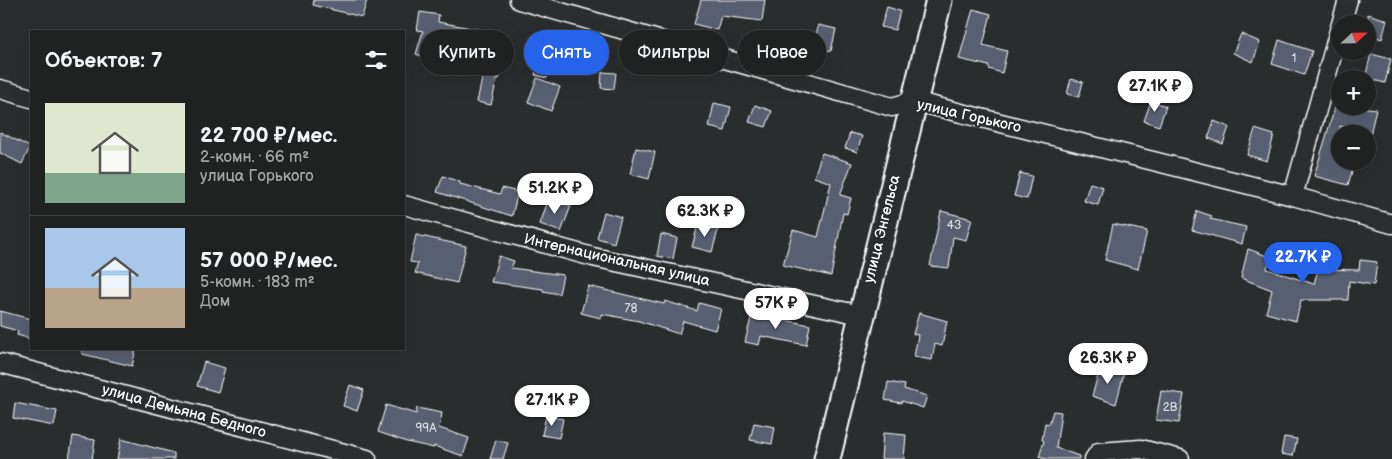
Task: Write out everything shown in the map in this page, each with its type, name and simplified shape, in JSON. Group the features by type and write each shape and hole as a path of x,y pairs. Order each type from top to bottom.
{"street":[{"name":"улица Горького","path":"519,0 892,107 913,101 1293,196 1392,224"},
{"name":"улица Энгельса","path":"827,459 939,0"},
{"path":"1343,15 1348,0"},
{"path":"1293,196 1331,58"},
{"path":"0,89 30,98"},
{"name":"Интернациональная улица","path":"405,205 593,257 862,315"},
{"name":"улица Демьяна Бедного","path":"0,363 367,459"},
{"path":"1094,459 1099,452 1141,449 1180,459"}],"building":[{"path":"314,0 367,0 362,17 313,5"},
{"path":"701,0 765,0 762,21 721,16 717,30 694,24"},
{"path":"887,7 900,11 895,30 881,27"},
{"path":"973,9 991,14 983,45 1007,51 1002,73 989,69 989,66 959,59"},
{"path":"420,12 439,15 438,22 482,30 420,30 417,30"},
{"path":"1376,17 1387,20 1382,39 1376,37"},
{"path":"818,25 836,29 831,51 826,50 826,30 817,30"},
{"path":"1241,34 1260,42 1253,62 1233,53"},
{"path":"1279,40 1312,51 1304,75 1272,64"},
{"path":"420,41 420,55 416,54"},
{"path":"1376,55 1391,59 1385,83 1376,81 1376,70 1367,70 1370,60 1376,60"},
{"path":"616,73 614,89 601,88 602,75"},
{"path":"483,75 501,75 499,79 497,79 491,105 477,102"},
{"path":"535,75 548,75 547,78"},
{"path":"537,78 560,87 551,111 528,102"},
{"path":"1071,79 1083,82 1079,97 1067,94"},
{"path":"1151,101 1166,106 1159,126 1144,121"},
{"path":"714,103 731,107 725,131 709,127"},
{"path":"755,105 772,111 766,127 749,122"},
{"path":"1333,115 1375,115 1372,125 1331,125 1331,170 1352,170 1348,185 1314,176"},
{"path":"1214,121 1229,127 1223,144 1208,138"},
{"path":"1255,129 1274,135 1267,161 1247,155"},
{"path":"0,132 30,147 22,164 0,153"},
{"path":"850,133 862,136 857,152 845,148"},
{"path":"636,148 655,152 649,179 630,174"},
{"path":"822,153 852,163 840,195 851,198 847,214 843,213 831,276 783,265 793,230 818,237 831,183 814,177"},
{"path":"1020,173 1032,176 1027,199 1014,196"},
{"path":"443,176 460,182 460,184 500,194 502,188 518,192 512,216 437,192"},
{"path":"1090,183 1103,187 1098,205 1084,201"},
{"path":"549,198 571,206 561,232 540,224"},
{"path":"941,211 972,219 966,240 953,237 949,268 930,266"},
{"path":"1197,211 1212,216 1210,219 1246,227 1242,244 1192,230"},
{"path":"604,212 621,217 614,243 597,238"},
{"path":"698,224 718,230 712,252 692,247"},
{"path":"1113,224 1147,231 1138,269 1105,260"},
{"path":"661,234 677,238 673,259 657,256"},
{"path":"416,235 466,246 457,283 415,273 418,263 410,262"},
{"path":"1248,249 1270,257 1267,269 1314,284 1318,269 1359,270 1360,260 1377,262 1374,285 1349,281 1348,300 1301,300 1296,321 1266,313 1272,290 1241,278"},
{"path":"499,256 514,261 511,268 563,275 559,294 543,291 543,289 491,282"},
{"path":"588,286 664,304 665,301 697,311 699,303 721,309 715,330 683,321 679,334 639,321 602,314 601,318 581,313"},
{"path":"753,310 770,314 769,317 810,325 806,345 761,336 759,345 745,342"},
{"path":"0,311 30,319 30,339 17,335 18,331 0,326"},
{"path":"919,313 947,321 942,346 935,344 932,360 914,357 918,335 913,334"},
{"path":"83,350 136,350 132,366 82,354"},
{"path":"204,362 225,368 218,392 197,386"},
{"path":"1101,365 1124,373 1116,404 1092,396"},
{"path":"888,382 905,385 904,389 927,396 923,408 902,401 901,403 885,400"},
{"path":"350,385 364,390 357,411 343,406"},
{"path":"1161,391 1184,394 1179,423 1156,420"},
{"path":"15,403 57,411 54,426 13,418"},
{"path":"386,405 416,414 417,408 442,413 439,428 469,438 463,456 434,446 434,448 407,442 378,432"},
{"path":"1053,411 1061,412 1056,448 1079,456 1079,459 1046,459 1039,457 1044,441 1042,440 1045,423 1049,424"},
{"path":"546,416 563,419 559,438 542,435"},
{"path":"754,423 775,427 772,444 750,440"},
{"path":"883,433 906,435 904,459 881,459"},
{"path":"73,436 95,440 92,459 69,459"},
{"path":"1284,437 1297,439 1293,456 1281,454"},
{"path":"121,439 174,453 174,459 117,459"},
{"path":"496,440 508,443 503,459 490,459"}]}
